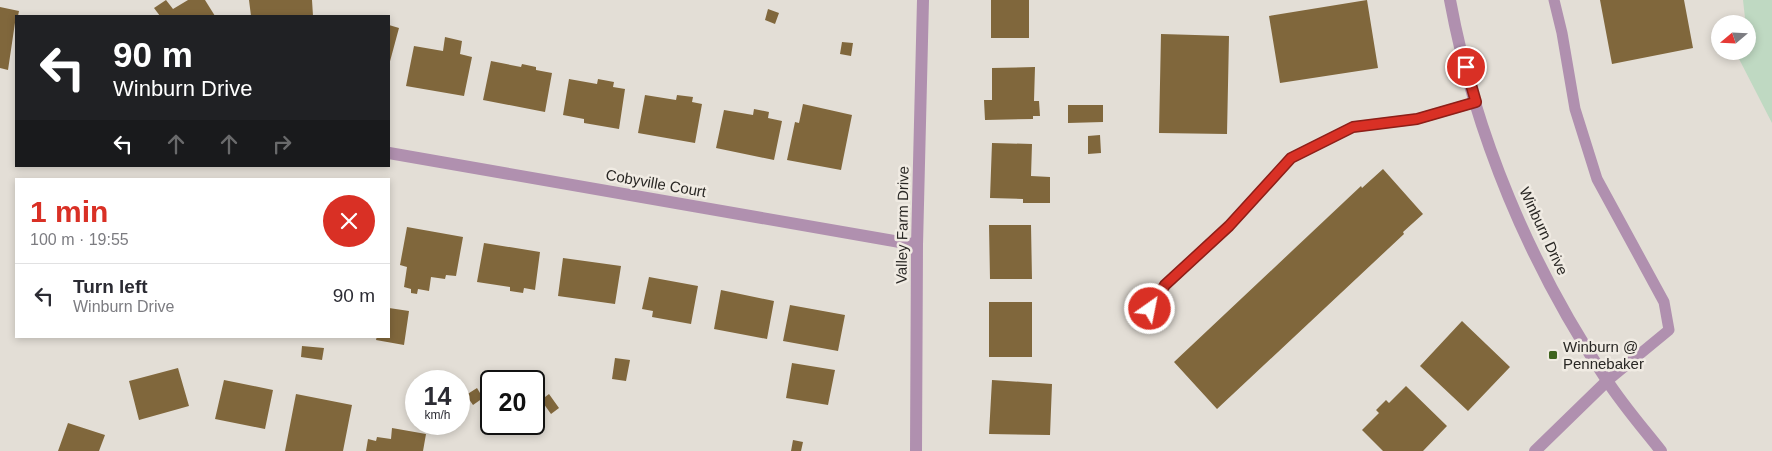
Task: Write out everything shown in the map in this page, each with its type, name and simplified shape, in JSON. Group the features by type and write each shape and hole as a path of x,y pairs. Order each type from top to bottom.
{"street":[{"name":"Valley Farm Drive","path":"916,451 917,245 923,0"},
{"name":"Winburn Drive","path":"1450,0 1470,83 1490,152 1526,238 1576,332 1607,381 1661,451"},
{"name":"Cobyville Court","path":"390,153 917,245"},
{"path":"1535,451 1607,381"}],"lane":[{"path":"1554,0 1576,109 1597,178 1664,302 1669,330 1607,381"},
{"path":"1150,309 1165,285 1229,226 1291,158 1353,127 1417,119 1476,102"}],"green space":[{"path":"1743,0 1772,0 1772,123 1740,60 1756,60 1756,15 1745,15"}],"building":[{"path":"166,0 173,9 188,0 205,0 214,15 159,15 154,8"},
{"path":"249,0 312,0 313,15 251,15"},
{"path":"991,0 1029,0 1029,38 991,38"},
{"path":"1367,0 1378,68 1280,83 1269,16"},
{"path":"1600,0 1684,0 1693,48 1612,64"},
{"path":"0,7 19,11 18,15 15,15 8,70 0,68"},
{"path":"768,9 779,13 775,24 765,20"},
{"path":"390,25 399,28 390,61"},
{"path":"1161,34 1229,36 1227,134 1159,133"},
{"path":"445,37 462,41 460,54 472,57 464,96 406,86 414,46 443,51"},
{"path":"842,42 853,43 851,56 840,54"},
{"path":"491,61 521,67 522,64 536,67 536,70 552,73 545,112 483,100"},
{"path":"1035,67 1034,101 1039,101 1040,116 1033,116 1033,119 985,120 984,100 992,100 992,68"},
{"path":"569,79 597,84 598,79 614,82 613,87 625,89 619,129 584,123 584,119 563,115"},
{"path":"645,95 676,100 677,95 693,97 692,102 702,104 695,143 638,133"},
{"path":"803,104 852,115 841,170 787,160 795,122 799,123"},
{"path":"1068,105 1103,105 1103,122 1068,123"},
{"path":"754,109 769,112 768,118 782,121 774,160 716,148 724,110 753,115"},
{"path":"1100,135 1101,153 1088,154 1088,136"},
{"path":"992,143 1032,144 1031,176 1050,177 1050,203 1023,203 1023,199 990,198"},
{"path":"1383,169 1423,214 1217,409 1174,362 1361,186 1362,188"},
{"path":"989,225 1031,225 1032,279 990,279"},
{"path":"407,227 463,237 456,276 446,275 445,279 431,277 429,291 418,289 417,294 411,293 411,289 404,287 407,267 400,265"},
{"path":"484,243 540,252 535,290 524,288 523,293 510,291 510,287 477,282"},
{"path":"563,258 621,266 615,304 558,296"},
{"path":"649,277 698,286 691,324 652,317 653,311 642,309"},
{"path":"721,290 774,301 767,339 714,329"},
{"path":"989,302 1032,302 1032,357 989,357"},
{"path":"790,305 845,315 838,351 783,341"},
{"path":"390,308 409,311 404,345 376,340 376,338 390,338"},
{"path":"1462,321 1510,367 1468,411 1420,366"},
{"path":"302,346 324,348 322,360 301,357"},
{"path":"615,358 630,360 626,381 612,379"},
{"path":"792,363 835,370 828,405 786,398"},
{"path":"178,368 189,406 139,420 129,381"},
{"path":"224,380 273,390 265,429 215,419"},
{"path":"992,380 1052,384 1050,435 989,434"},
{"path":"1406,386 1447,426 1423,451 1383,451 1362,430 1379,413 1376,410 1386,400 1389,403"},
{"path":"477,388 480,393 480,400 473,405 470,401 470,392"},
{"path":"296,394 352,405 343,451 285,451"},
{"path":"549,394 559,408 551,414 545,406 545,397"},
{"path":"68,423 105,435 99,451 58,451"},
{"path":"392,428 405,430 405,435 426,435 423,451 366,451 368,439 376,441 377,437 391,439"},
{"path":"793,440 803,442 801,451 791,451"}],"place":[{"name":"Winburn @ Pennebaker","path":"1553,355"}],"route":[{"path":"1150,309 1165,285 1229,226 1291,158 1353,127 1417,119 1476,102 1466,67"}]}
